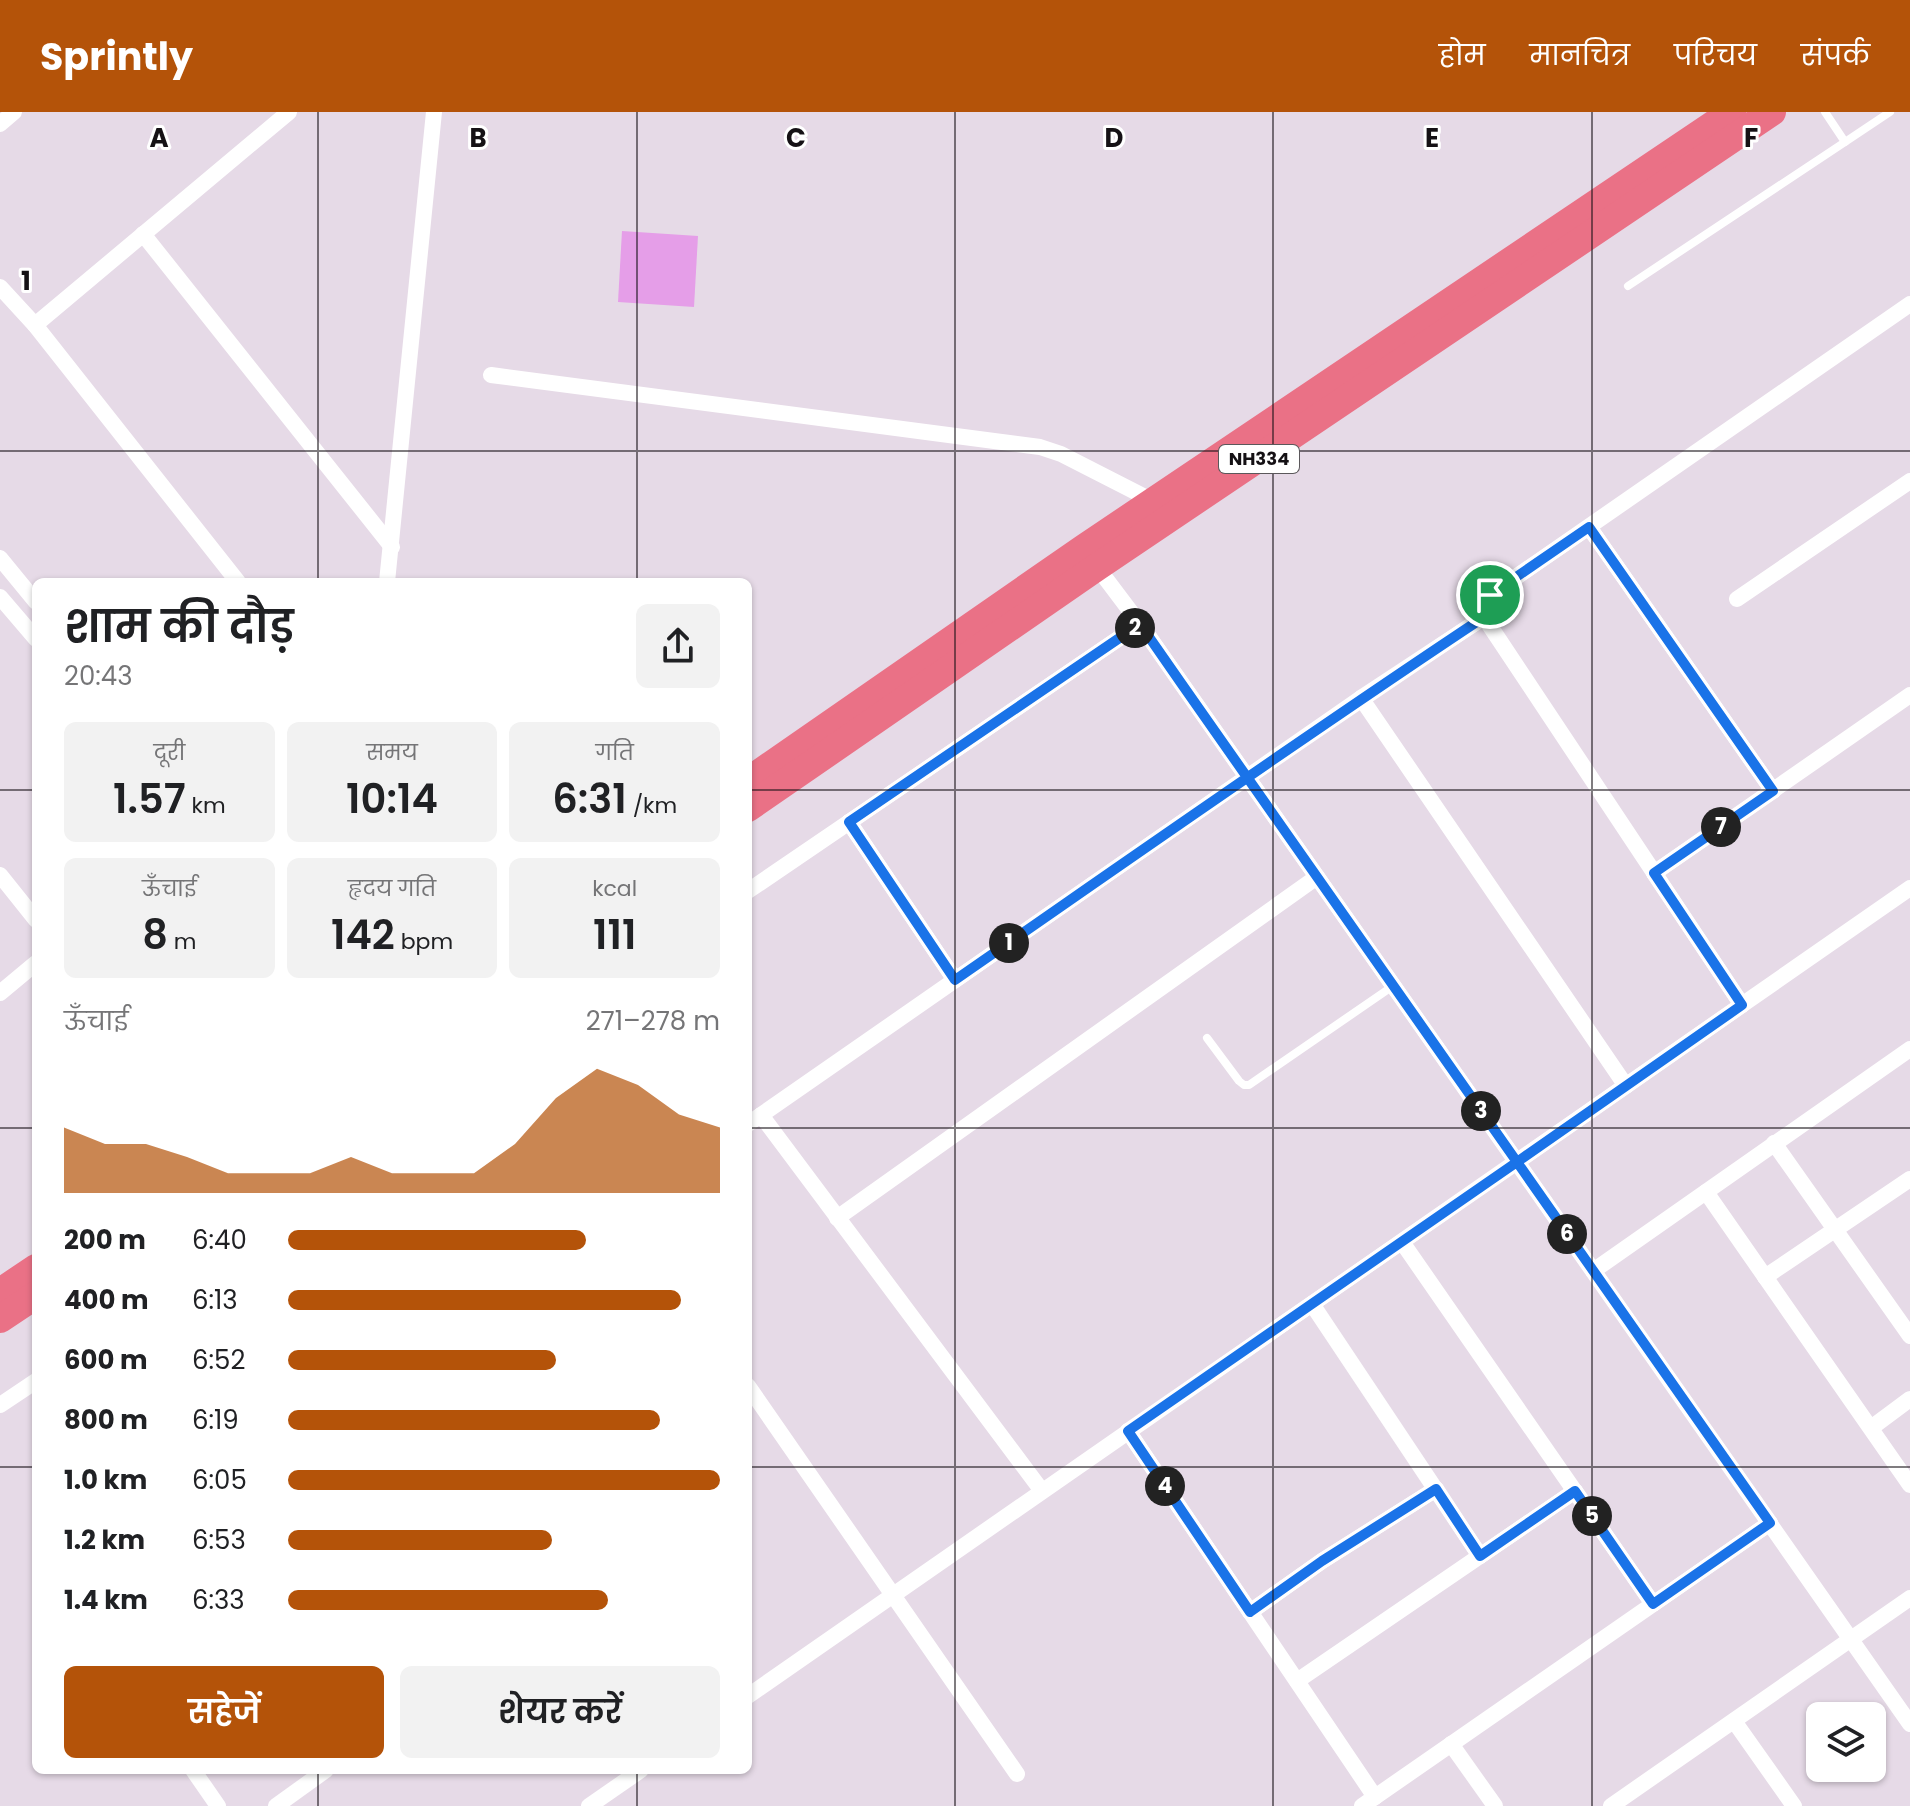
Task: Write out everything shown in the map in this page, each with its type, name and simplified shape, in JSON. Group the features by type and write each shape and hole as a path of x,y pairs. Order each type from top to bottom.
{"highway":[{"name":"NH334","path":"752,778 1084,548 1732,112"},
{"name":"NH334","path":"752,805 1097,567 1772,112"},
{"path":"0,1292 32,1271"},
{"path":"0,1319 32,1298"}],"street":[{"path":"0,124 14,112"},
{"path":"35,325 289,112"},
{"path":"388,578 434,112"},
{"path":"143,234 392,547"},
{"path":"0,287 35,325 235,578"},
{"path":"1742,1005 1481,609 1490,595 1910,304"},
{"path":"491,375 1040,447 1061,454 1155,502"},
{"path":"1737,599 1909,482"},
{"path":"1589,527 1773,791"},
{"path":"0,558 32,597"},
{"path":"1097,567 1140,624 1910,1724"},
{"path":"0,597 32,634"},
{"path":"1042,1491 837,1218 754,1120 1361,698 1484,617"},
{"path":"752,888 1140,624"},
{"path":"1654,873 1910,695"},
{"path":"1361,698 1626,1086"},
{"path":"849,822 955,980"},
{"path":"0,875 32,915"},
{"path":"837,1218 1317,877"},
{"path":"752,1688 894,1594 1910,888"},
{"path":"0,993 32,966"},
{"path":"1593,1271 1910,1049"},
{"path":"1774,1143 1910,1336"},
{"path":"1765,1277 1910,1179"},
{"path":"1706,1192 1910,1485"},
{"path":"1402,1242 1653,1604"},
{"path":"1312,1304 1480,1556"},
{"path":"0,1405 32,1384"},
{"path":"752,1392 1017,1774"},
{"path":"1871,1428 1910,1399"},
{"path":"1128,1431 1297,1681 1368,1801 1770,1523"},
{"path":"1250,1612 1322,1561 1436,1489"},
{"path":"1297,1681 1575,1491"},
{"path":"1611,1806 1910,1598"},
{"path":"1734,1721 1794,1806"},
{"path":"1451,1744 1495,1806"},
{"path":"196,1774 218,1806"},
{"path":"276,1806 320,1774"},
{"path":"589,1806 635,1774"}],"lane":[{"path":"1825,112 1845,142"},
{"path":"1628,286 1890,112"},
{"path":"1207,1038 1239,1081 1249,1085 1393,986"}],"building":[{"path":"622,231 698,236 694,307 618,302"}],"route":[{"path":"1490,595 1481,609 1484,617 1361,698 1247,778 955,980 849,822 1140,624 1247,778 1517,1162 1128,1431 1250,1612 1322,1561 1436,1489 1480,1556 1575,1491 1653,1604 1770,1523 1517,1162 1742,1005 1654,873 1773,791 1589,527 1490,595"}]}
